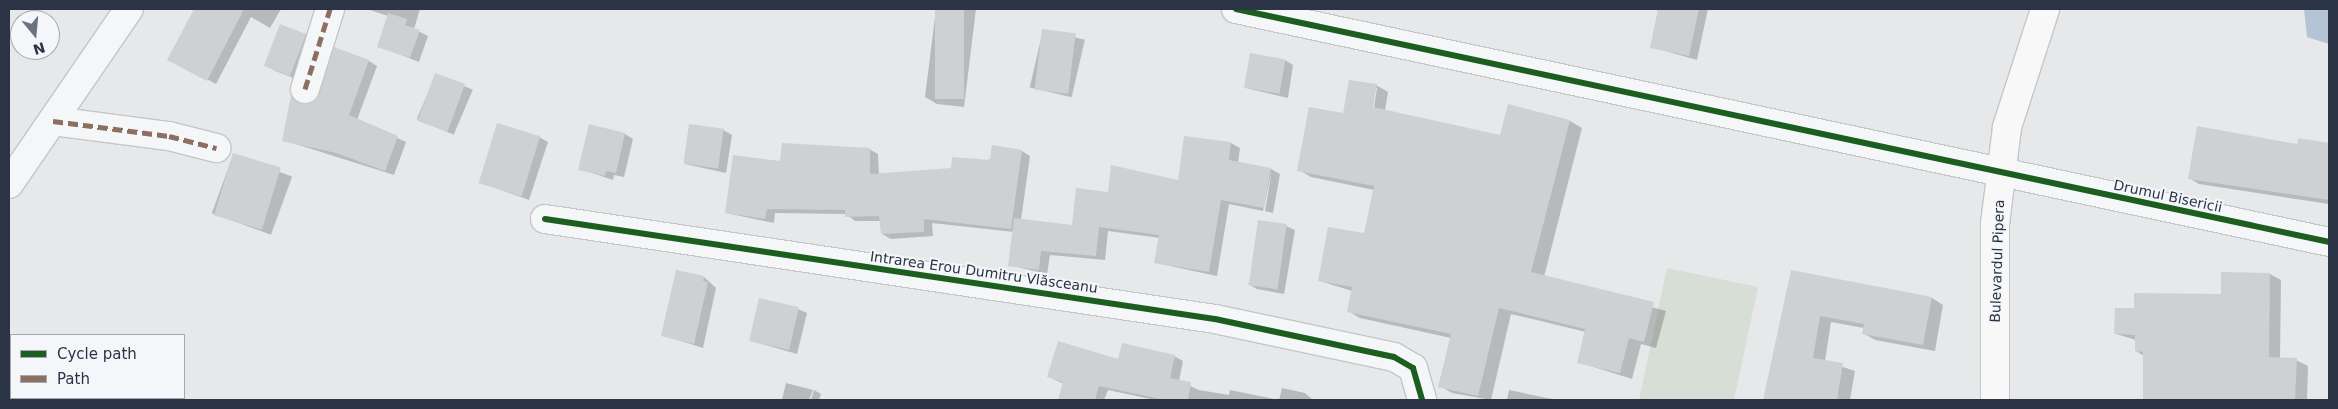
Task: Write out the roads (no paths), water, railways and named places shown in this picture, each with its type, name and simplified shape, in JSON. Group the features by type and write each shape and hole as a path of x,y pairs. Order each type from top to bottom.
{"main road":[{"name":"Bulevardul Pipera","path":"1995,400 1996,224 2007,127 2044,9"}],"street":[{"path":"9,184 129,9"},
{"path":"305,89 330,9"},
{"name":"Drumul Bisericii","path":"1236,9 2001,175 2329,242"},
{"path":"52,121 168,136 216,148"},
{"name":"Intrarea Erou Dumitru Vlăsceanu","path":"545,219 1215,319 1394,357 1413,368 1422,400"}],"water":[{"path":"2304,9 2329,9 2329,44 2307,37"}]}
